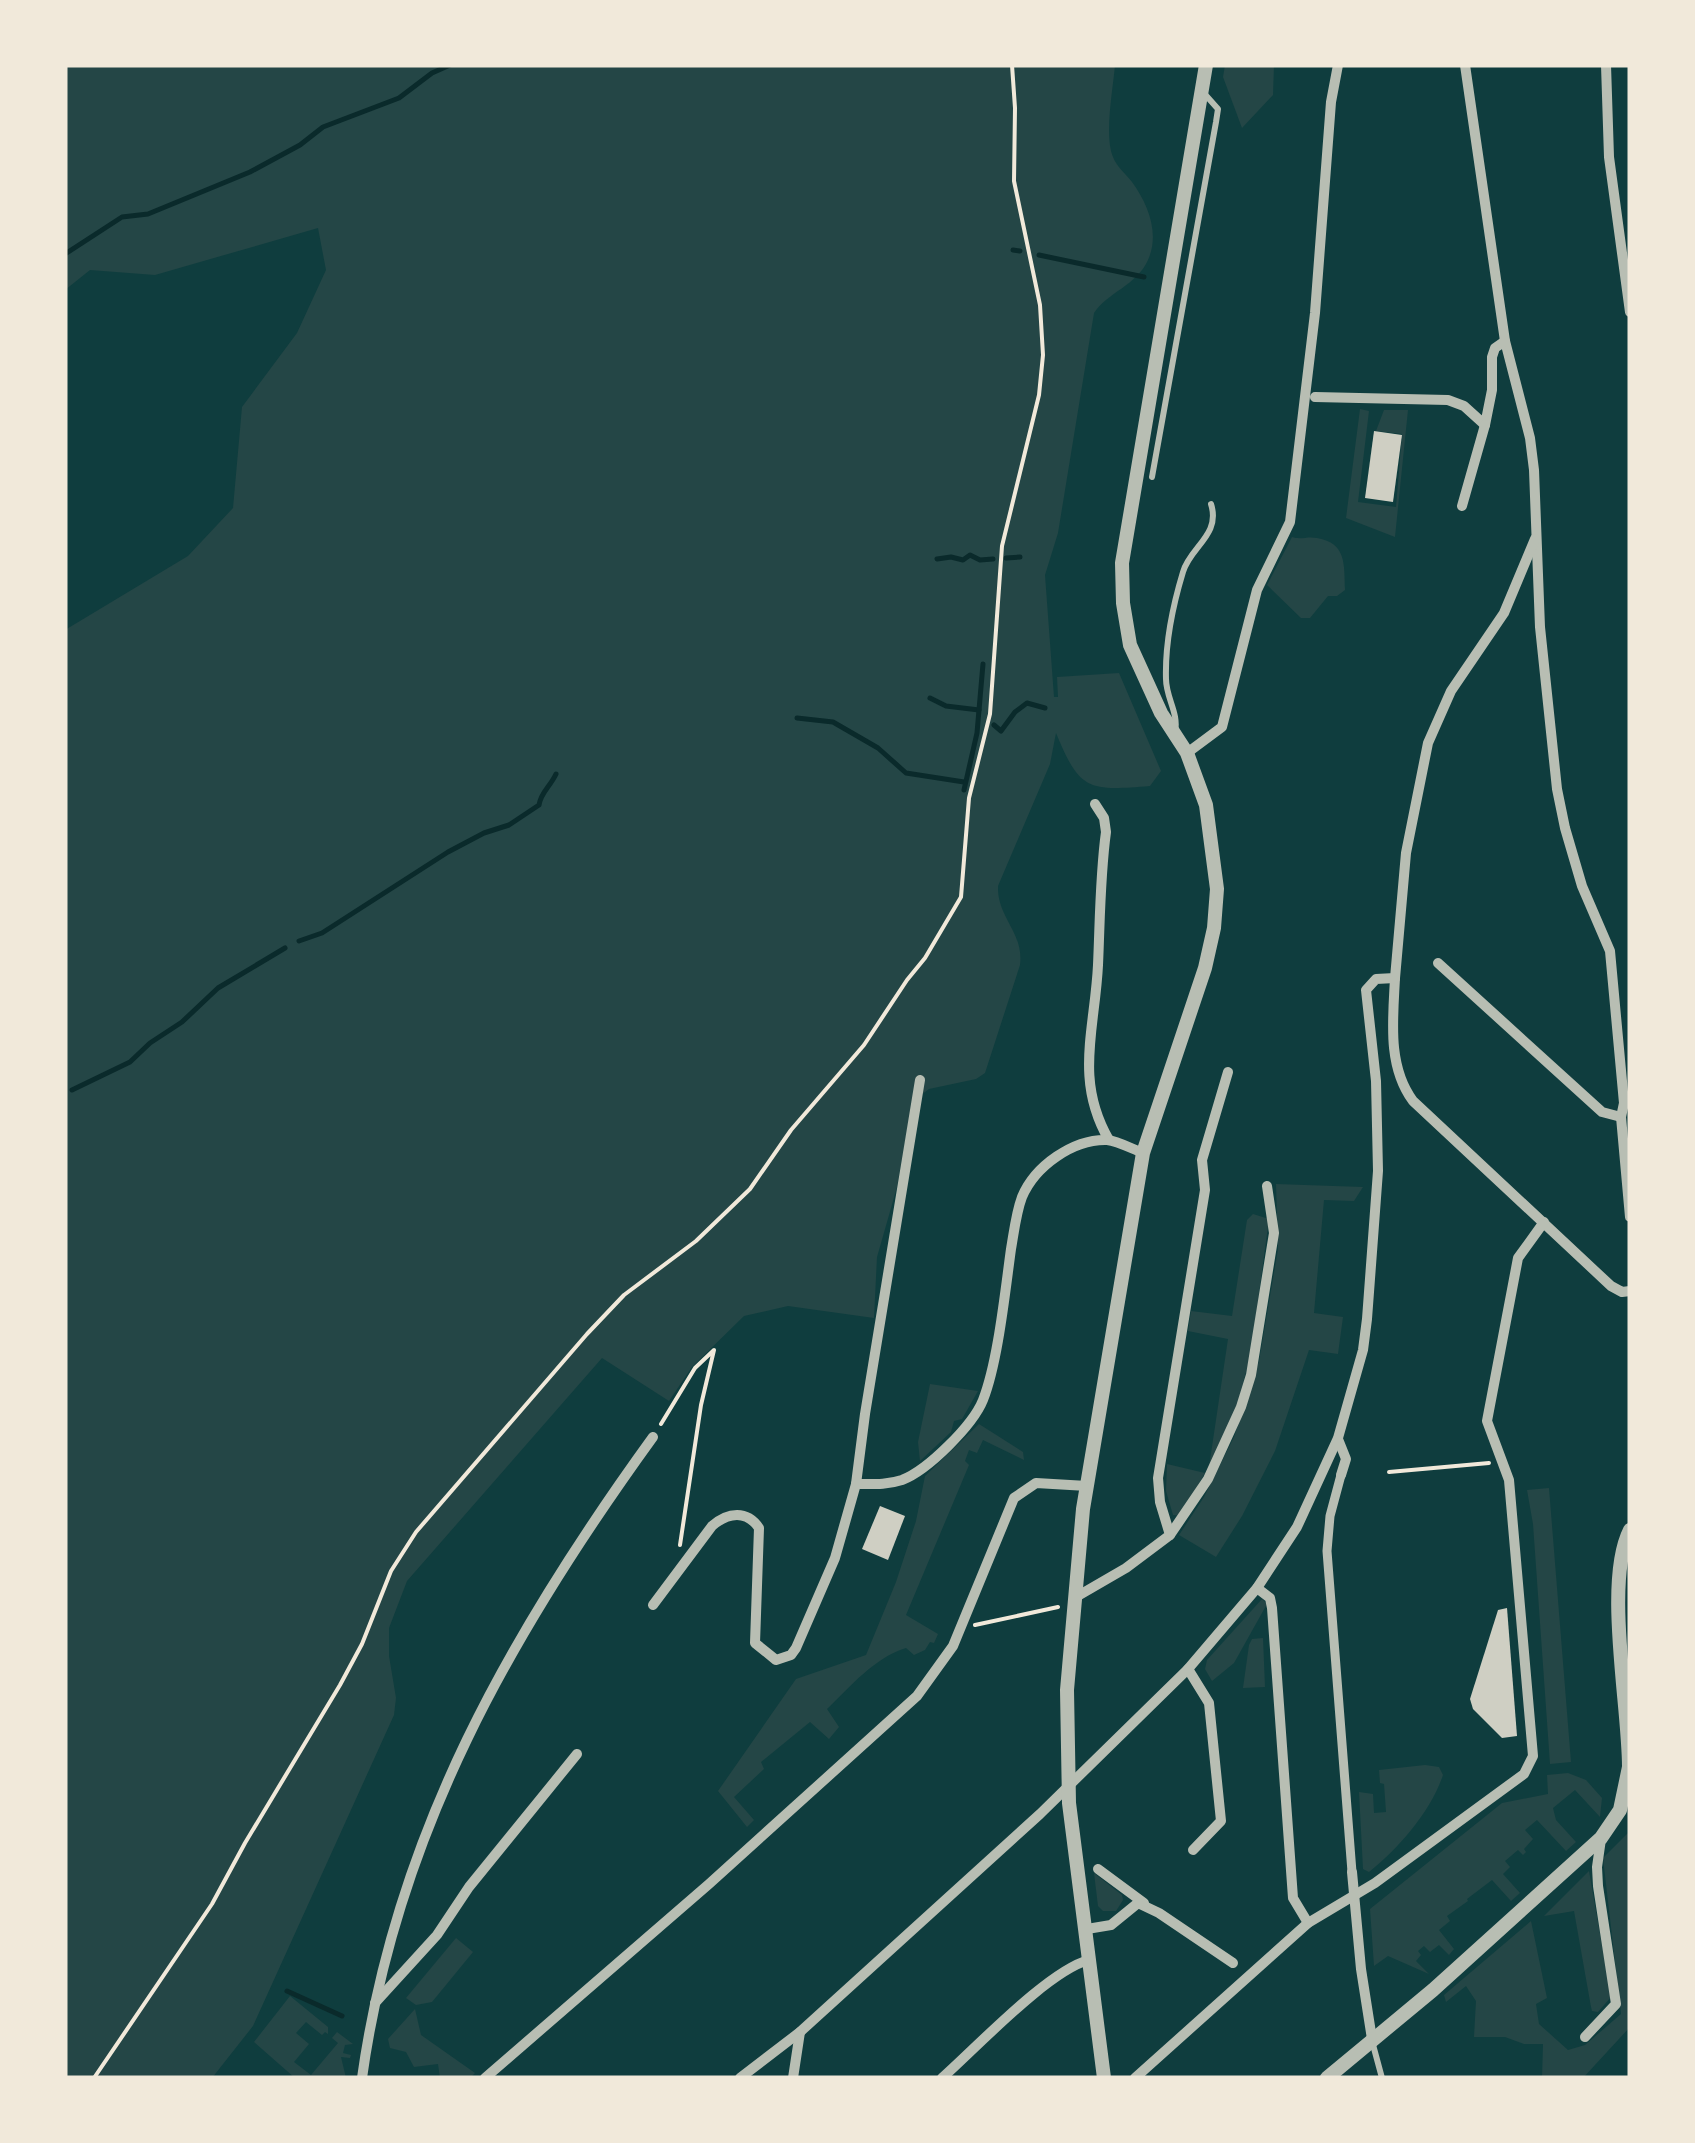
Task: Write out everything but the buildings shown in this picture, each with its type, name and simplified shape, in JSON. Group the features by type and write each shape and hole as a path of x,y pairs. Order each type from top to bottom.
{"street":[{"path":"1104,2078 1069,1784 1067,1690 1087,1486 1143,1154 1194,1004 1214,928 1217,889 1206,806 1187,753 1130,646 1122,563 1206,65"},
{"path":"1187,753 1222,728 1257,590 1290,522 1315,313 1331,102 1338,65"},
{"path":"1466,65 1505,341 1530,438 1540,626 1556,776 1565,828 1582,886 1610,951 1630,1217"},
{"path":"1606,65 1609,158 1630,312"},
{"path":"1462,506 1485,425 1492,390 1492,357 1495,348 1505,341"},
{"path":"1315,397 1448,400 1464,406 1485,425"},
{"path":"1536,539 1504,614 1451,691 1428,743 1406,853 1395,978 1395,1056 1404,1088 1421,1110 1611,1286 1622,1292 1630,1291"},
{"path":"1094,804 1104,818 1106,832 1087,1066 1093,1107 1110,1140"},
{"path":"1438,963 1602,1112 1621,1117"},
{"path":"740,2078 800,2032 1188,1669 1257,1588 1297,1527 1338,1438 1363,1350 1374,1249 1378,1130 1366,990 1376,978 1395,978"},
{"path":"1170,1536 1158,1478 1205,1190 1202,1160 1228,1072"},
{"path":"653,1605 721,1518 744,1515 760,1528 755,1643 776,1660 791,1654 835,1558 856,1484 864,1414 920,1080"},
{"path":"856,1484 903,1479 934,1458 982,1402 990,1378 1022,1196 1039,1170 1076,1146 1110,1140 1143,1154"},
{"path":"1076,1597 1170,1536 1208,1479 1251,1375 1274,1233 1268,1186"},
{"path":"1134,2078 1308,1923 1354,1896 1531,1766 1508,1480 1487,1422 1518,1258 1544,1222"},
{"path":"362,2078 388,1945 451,1773 478,1713 559,1572 653,1437"},
{"path":"1338,1438 1346,1458 1330,1516 1327,1552 1354,1896 1372,2039"},
{"path":"485,2078 905,1707 942,1664 962,1626 1014,1498 1036,1483 1087,1486"},
{"path":"1327,2078 1433,1990 1602,1838 1620,1810 1629,1767 1617,1582 1623,1545 1630,1530"},
{"path":"1257,1588 1270,1598 1272,1608 1292,1898 1308,1923"},
{"path":"1188,1669 1209,1702 1220,1821 1194,1850"},
{"path":"374,2004 437,1935 469,1886 577,1754"},
{"path":"1585,2037 1616,2004 1598,1886 1602,1838"},
{"path":"1098,1869 1233,1964"},
{"path":"1087,1929 1111,1924 1138,1903 1148,1907"},
{"path":"942,2078 1045,1987 1076,1964 1090,1960"},
{"path":"793,2078 800,2032"}],"lane":[{"path":"1152,478 1218,110 1201,90"},
{"path":"1174,733 1177,720 1166,676 1170,630 1183,568 1204,542 1214,519 1211,504"},
{"path":"1372,2039 1382,2078"}],"path":[{"path":"94,2078 212,1904 244,1843 340,1685 362,1644 391,1571 416,1532 624,1295 696,1241 750,1189 791,1130 864,1045 925,958 961,897 968,798 990,714 1002,546 1039,395 1043,355 1040,305 1014,180 1016,108 1012,65"},
{"path":"653,1437 695,1368 714,1350 701,1405 680,1546 685,1562"},
{"path":"1389,1472 1496,1463"},
{"path":"962,1626 1058,1607"}],"shaded area":[{"path":"65,65 1115,65 1110,148 1116,164 1143,200 1153,240 1143,269 1094,313 1058,533 1045,575 1054,697 1058,697 1057,677 1119,673 1161,771 1150,786 1099,787 1080,777 1056,733 1050,764 998,886 1002,907 1018,943 1020,965 985,1073 976,1079 929,1089 912,1102 897,1187 877,1257 874,1318 788,1306 744,1316 692,1367 669,1401 602,1358 407,1581 389,1628 394,1715 253,2026 212,2078 65,2078 65,630 188,556 233,508 242,407 297,333 326,270 318,228 155,275 90,270 65,290"},
{"path":"1225,65 1274,65 1273,95 1242,128 1223,77"},
{"path":"1360,409 1369,411 1358,502 1396,507 1402,434 1376,431 1384,410 1408,410 1395,537 1346,518"},
{"path":"1292,537 1327,541 1339,550 1344,564 1345,590 1328,596 1310,618 1301,618 1267,585"},
{"path":"1276,1184 1363,1187 1354,1201 1324,1200 1314,1313 1343,1317 1338,1354 1309,1350 1275,1451 1216,1557 1179,1535 1204,1497 1234,1437 1259,1361 1278,1249"},
{"path":"1253,1214 1269,1219 1251,1353 1236,1410 1209,1467 1228,1339 1188,1331 1191,1311 1232,1316 1247,1220"},
{"path":"930,1384 978,1391 962,1419 954,1421 951,1432 920,1461 918,1442"},
{"path":"979,1424 1023,1452 1024,1460 983,1440 977,1453 969,1450 965,1461 969,1465 906,1615 938,1634 934,1643 914,1655 906,1648 894,1653 864,1674 827,1709 839,1727 829,1739 810,1722 761,1762 764,1769 734,1797 754,1820 747,1827 718,1791 796,1679 866,1655 896,1582 916,1521 925,1476"},
{"path":"1167,1464 1205,1473 1180,1516 1173,1515 1166,1491"},
{"path":"1549,1488 1571,1762 1550,1764 1533,1524 1527,1490"},
{"path":"1262,1599 1267,1604 1234,1663 1212,1681 1205,1669 1207,1660"},
{"path":"1263,1638 1265,1687 1243,1688 1249,1645 1252,1639"},
{"path":"1439,1767 1443,1775 1431,1802 1392,1852 1369,1872 1363,1869 1359,1792 1373,1794 1374,1813 1386,1812 1379,1770"},
{"path":"1568,1773 1586,1780 1602,1798 1600,1817 1575,1790 1553,1808 1556,1820 1576,1842 1566,1851 1537,1820 1525,1830 1533,1839 1524,1849 1526,1852 1523,1855 1518,1850 1505,1861 1510,1867 1503,1874 1520,1893 1511,1901 1492,1880 1447,1916 1450,1921 1439,1930 1454,1949 1449,1955 1439,1945 1430,1952 1424,1946 1418,1951 1421,1955 1416,1961 1429,1974 1388,1956 1374,1966 1370,1909 1502,1803 1548,1794 1547,1775"},
{"path":"1630,1831 1630,2027 1583,2078 1542,2078 1543,2044 1524,2044 1505,2037 1474,2037 1476,2001 1466,1986 1446,2002 1444,1995 1531,1921 1547,1998 1536,2004 1539,2024 1568,2050 1585,2045 1621,2014 1603,1858"},
{"path":"1589,1871 1611,1997 1598,2012 1591,2007 1574,1911 1544,1916"},
{"path":"1094,1873 1122,1895 1116,1911 1103,1911 1098,1906"},
{"path":"456,1938 473,1952 432,2002 416,2005 406,1998"},
{"path":"290,1996 328,2027 328,2034 322,2035 306,2022 296,2033 309,2044 294,2062 311,2075 338,2043 332,2038 337,2032 353,2044 345,2045 343,2053 351,2055 350,2058 341,2057 346,2078 295,2078 254,2042"},
{"path":"415,2009 421,2035 475,2073 470,2078 440,2078 438,2064 414,2067 406,2052 390,2048 388,2039"}],"waterway":[{"path":"65,254 122,217 148,214 250,172 300,145 323,127 399,98 432,73 450,65"},
{"path":"1013,250 1020,251"},
{"path":"1039,255 1144,277"},
{"path":"937,559 963,560 970,555 980,560 993,559"},
{"path":"1006,558 1020,557"},
{"path":"964,790 977,733 983,664"},
{"path":"930,698 946,706 979,710"},
{"path":"994,725 1001,731 1027,703 1045,708"},
{"path":"797,718 833,722 878,748 906,773 964,782"},
{"path":"299,941 322,933 448,852 509,825 539,805 556,774"},
{"path":"72,1090 130,1062 218,988 285,948"},
{"path":"287,1991 342,2016"}]}
